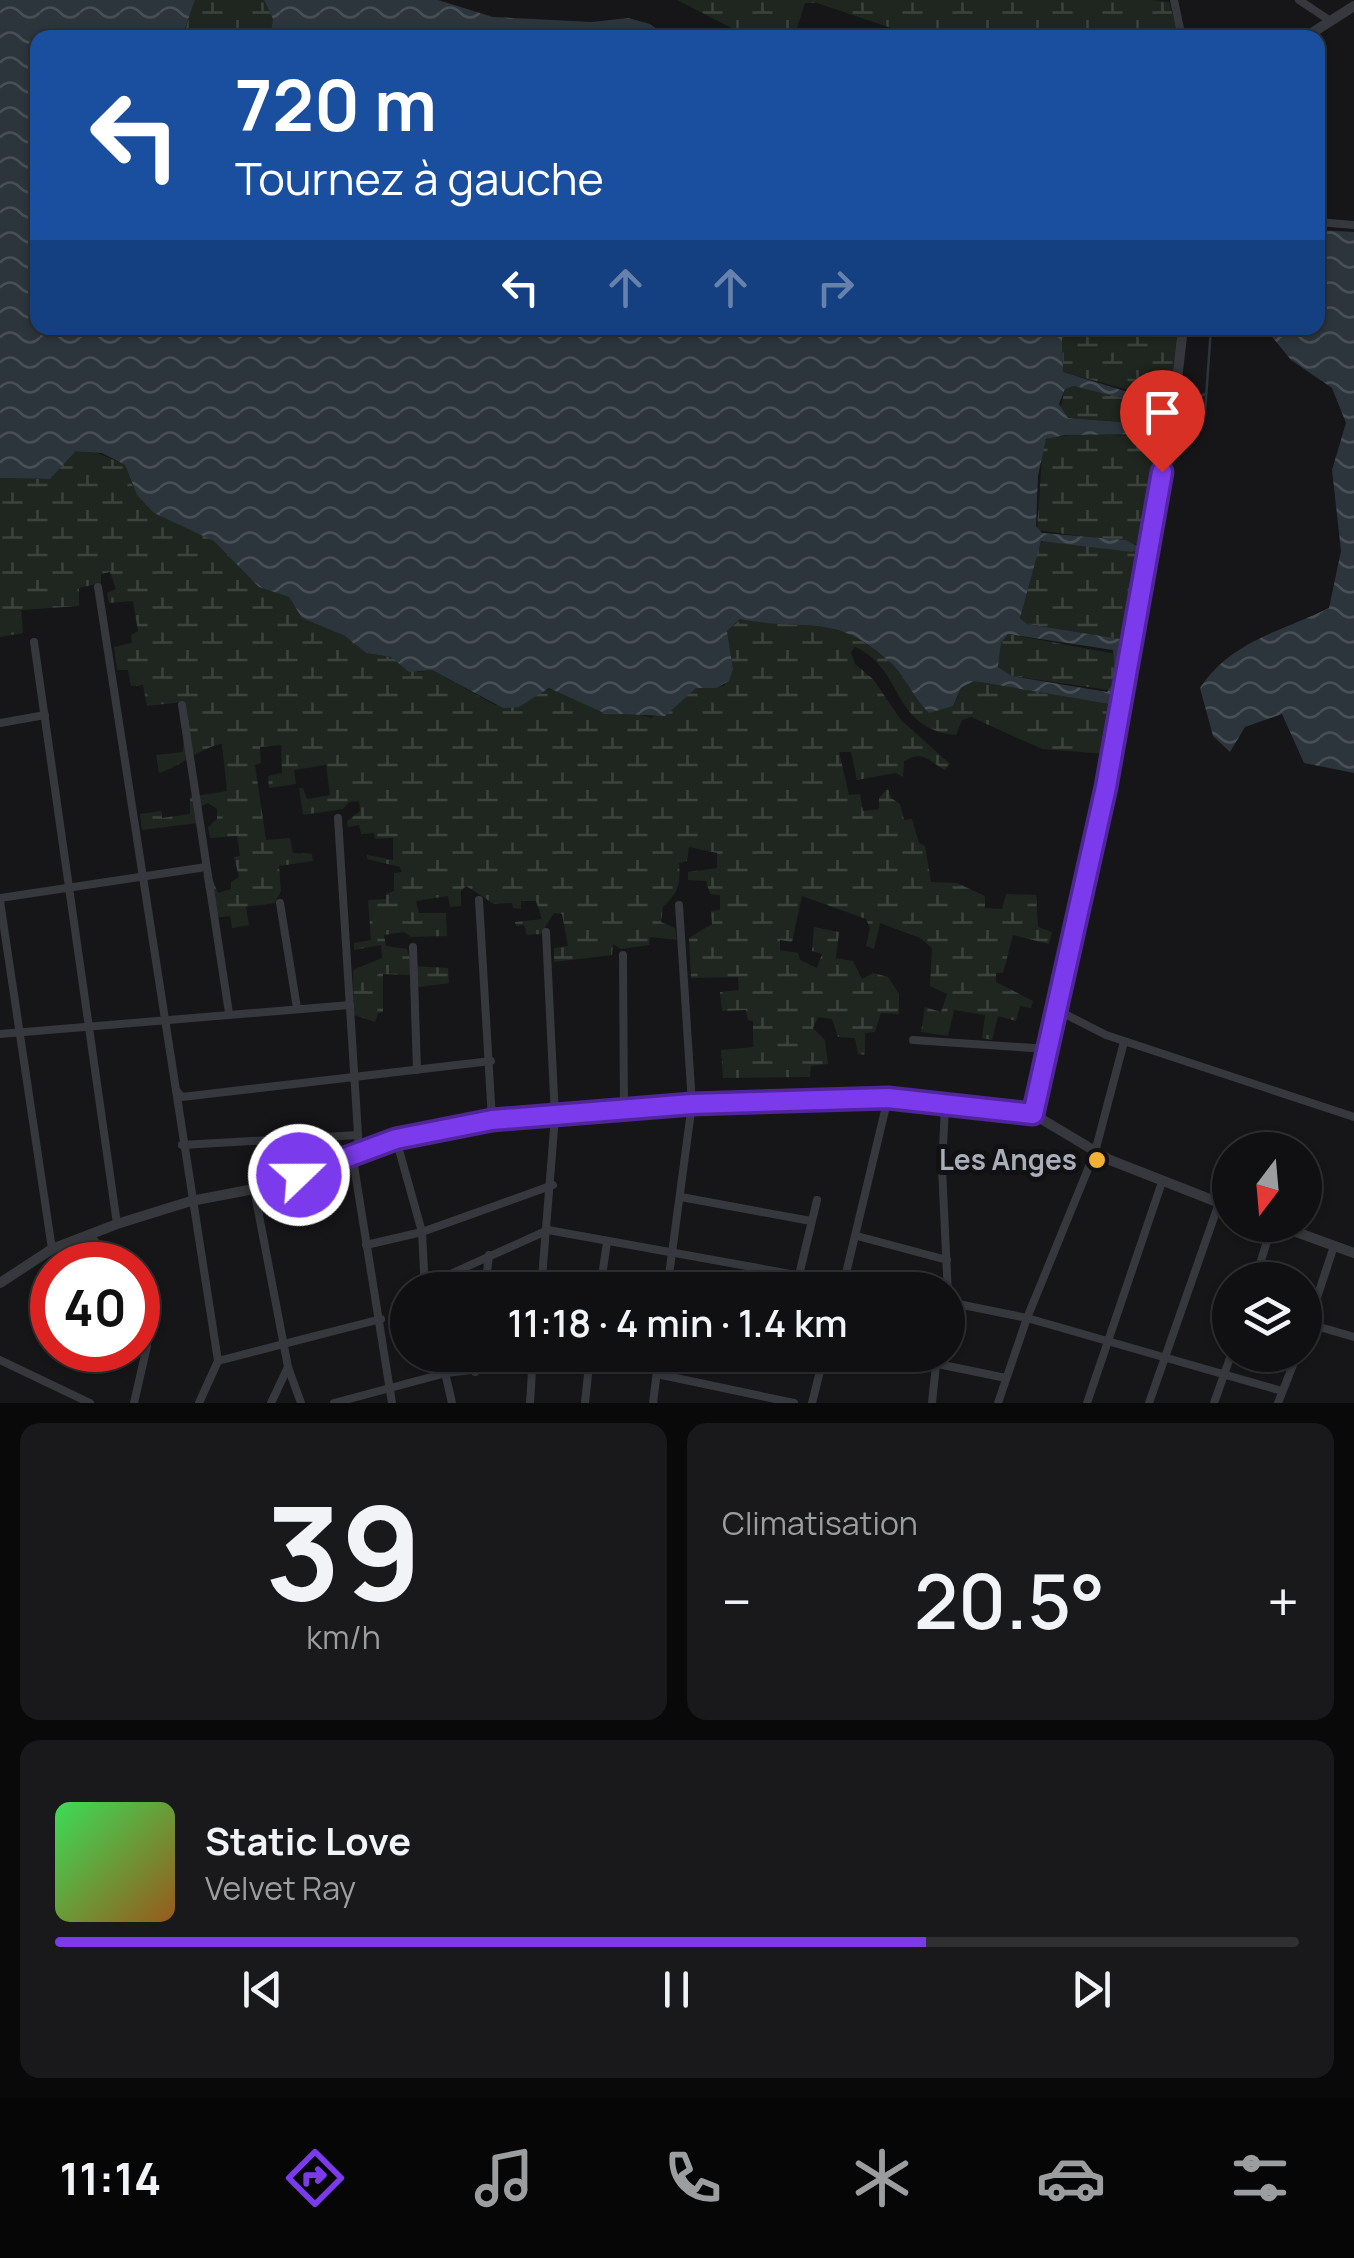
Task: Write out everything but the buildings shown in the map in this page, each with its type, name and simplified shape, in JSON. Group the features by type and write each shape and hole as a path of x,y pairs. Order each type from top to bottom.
{"street":[{"path":"1174,0 1180,30"},
{"path":"1299,0 1329,20"},
{"path":"1316,12 1317,0"},
{"path":"1315,30 1354,6"},
{"path":"1325,222 1354,224"},
{"path":"1033,1114 1112,760 1174,410 1182,335"},
{"path":"98,587 218,1362 198,1403"},
{"path":"34,642 117,1224"},
{"path":"182,704 229,1013"},
{"path":"0,722 45,715"},
{"path":"338,818 356,1151 366,1244 392,1403"},
{"path":"51,1242 0,899 206,867"},
{"path":"479,900 492,1120"},
{"path":"280,904 297,1008"},
{"path":"669,1272 692,1104 679,906"},
{"path":"543,1272 554,1118 546,932"},
{"path":"413,947 417,1070"},
{"path":"623,954 624,1111"},
{"path":"0,1034 350,1004"},
{"path":"1057,1010 1124,1042 1354,1117"},
{"path":"913,1040 1048,1049"},
{"path":"998,1403 1027,1318 1095,1152 1124,1042"},
{"path":"174,1087 182,1096 491,1061"},
{"path":"847,1272 888,1098"},
{"path":"71,1242 191,1201 254,1188 396,1139 492,1120 692,1104 888,1098 1033,1114 1095,1152 1212,1201"},
{"path":"946,1106 942,1168 947,1272"},
{"path":"182,1146 358,1135"},
{"path":"396,1139 422,1232 423,1272"},
{"path":"1087,1403 1162,1182"},
{"path":"366,1244 422,1232 552,1186"},
{"path":"254,1188 288,1367 300,1403"},
{"path":"681,1197 811,1221"},
{"path":"798,1272 817,1200"},
{"path":"455,1272 548,1230 787,1272"},
{"path":"90,1235 96,1242"},
{"path":"857,1236 947,1260"},
{"path":"1150,1403 1212,1236"},
{"path":"603,1272 607,1242"},
{"path":"1322,1242 1354,1253"},
{"path":"1322,1283 1334,1246"},
{"path":"486,1272 488,1255"},
{"path":"0,1282 30,1263"},
{"path":"965,1305 1108,1339 1282,1390"},
{"path":"218,1362 380,1319"},
{"path":"1322,1328 1354,1337"},
{"path":"0,1360 90,1403"},
{"path":"272,1403 288,1367"},
{"path":"965,1367 1006,1378"},
{"path":"134,1403 141,1372"},
{"path":"334,1403 446,1373 475,1372"},
{"path":"530,1403 531,1372"},
{"path":"585,1403 588,1372"},
{"path":"812,1403 820,1372"},
{"path":"932,1403 935,1372"},
{"path":"1278,1403 1290,1372"},
{"path":"446,1373 452,1403"},
{"path":"1214,1403 1225,1373"},
{"path":"653,1403 657,1374 794,1403"}],"green space":[{"path":"195,0 264,0 273,19 271,30 185,30"},
{"path":"677,0 1151,0 1169,2 1177,30 897,30 817,3 805,3 796,30 735,30"},
{"path":"1065,335 1177,335 1169,401 1063,372"},
{"path":"1074,386 1165,407 1163,430 1140,423 1068,418 1060,411 1065,389"},
{"path":"1051,437 1160,437 1143,545 1037,530 1043,442"},
{"path":"91,450 125,465 133,487 215,541 259,587 289,597 302,618 345,636 366,653 391,657 418,672 432,670 495,705 519,707 544,690 557,689 604,713 631,711 651,718 696,688 724,686 733,669 727,631 741,619 820,626 854,636 892,664 929,713 957,699 961,688 974,681 1115,705 1107,754 1042,749 971,717 962,720 956,735 920,722 871,657 855,647 851,652 855,664 873,679 901,720 950,764 945,770 917,756 904,761 903,777 896,773 857,780 851,752 839,752 849,795 860,794 863,811 879,809 879,798 888,788 891,798 900,804 904,820 912,819 919,843 925,846 931,882 957,883 985,896 985,908 1002,909 1006,894 1036,895 1038,927 1052,932 1049,944 1013,935 1003,973 996,973 996,982 1033,1001 1031,1008 1020,1006 1016,1021 998,1016 992,1040 982,1038 985,1015 954,1010 948,1036 921,1032 925,1007 941,1012 947,994 930,986 932,948 920,938 880,923 874,949 866,946 870,928 866,919 802,896 792,942 780,940 780,950 798,953 800,960 817,968 822,954 812,951 814,927 839,932 836,958 853,961 862,979 873,973 888,977 899,994 899,1014 881,1013 875,1032 865,1033 865,1055 858,1054 855,1038 838,1037 832,1019 818,1017 813,1028 825,1040 828,1064 811,1066 810,1077 723,1078 721,1050 753,1047 753,1021 748,1020 746,1010 722,1011 720,992 739,990 738,977 691,978 689,938 712,924 711,911 720,910 720,895 710,894 706,881 688,880 688,872 717,868 717,853 689,847 687,861 679,863 677,889 663,907 661,922 675,928 677,940 650,937 649,945 621,949 613,944 612,955 554,962 554,948 568,946 562,914 554,913 541,934 527,935 524,925 516,926 515,922 542,919 536,901 521,901 521,909 513,908 512,903 494,904 466,886 461,891 461,906 450,907 448,896 416,901 419,913 446,913 447,936 411,937 404,932 384,935 386,946 407,949 412,966 448,968 449,983 419,987 409,975 383,974 383,1012 378,1013 375,1022 354,1015 353,970 382,958 381,945 354,950 354,943 371,940 368,900 386,899 386,894 394,891 394,873 402,872 400,867 367,859 367,855 393,860 393,838 375,839 374,833 361,834 359,825 348,827 347,821 360,811 359,801 349,802 343,809 303,815 299,788 303,788 307,799 330,795 326,765 294,770 296,784 269,788 268,776 282,773 281,745 260,747 261,763 255,765 266,840 290,838 293,853 312,854 313,861 279,866 281,891 275,903 246,907 249,925 232,928 230,916 212,918 203,875 210,874 218,893 231,889 231,882 239,877 234,857 240,856 237,836 210,838 208,827 217,819 217,809 208,803 195,809 197,823 142,830 140,814 161,811 162,818 190,814 190,797 227,791 222,744 159,773 156,755 183,752 185,707 183,702 147,706 143,685 131,686 128,670 117,670 114,647 132,643 131,635 138,631 133,601 109,603 107,593 116,589 110,572 101,574 101,583 79,588 79,606 21,610 23,633 0,637 0,478 50,479 76,451"},
{"path":"1044,540 1142,548 1115,701 1109,690 1012,676 998,668 1001,642 1008,634 1116,654 1120,639 1027,624 1020,618 1037,546"}],"water":[{"path":"0,0 195,0 184,30 30,30 30,335 1065,335 1063,372 1167,404 1153,406 1074,386 1065,389 1059,404 1068,418 1147,424 1161,434 1065,435 1046,439 1038,476 1036,526 1042,533 1125,540 1142,548 1132,552 1041,541 1020,618 1027,624 1120,639 1119,672 1115,671 1113,650 1008,634 1001,643 998,667 1012,676 1107,692 1114,682 1115,705 974,681 961,688 953,706 929,713 892,664 853,636 820,626 740,619 727,631 733,669 729,681 716,688 696,688 665,716 604,713 549,688 519,707 503,708 432,670 409,672 391,657 366,653 345,636 302,618 289,597 259,587 214,541 154,513 137,495 125,465 102,453 76,451 50,479 0,478"},
{"path":"264,0 438,0 493,17 592,22 628,18 658,30 271,30 273,19"},
{"path":"1325,230 1354,232 1354,773 1304,763 1282,714 1245,727 1230,752 1213,736 1200,688 1212,672 1242,648 1329,608 1341,551 1332,470 1346,423 1332,388 1291,360 1271,335 1325,335"}],"waterway":[{"path":"1174,436 1205,412 1210,335"},
{"path":"1179,406 1205,394"}],"place":[{"name":"Les Anges","path":"1097,1160"}],"route":[{"path":"299,1175 396,1139 439,1127 492,1120 692,1104 888,1098 1033,1114 1106,787 1162,472"}]}
